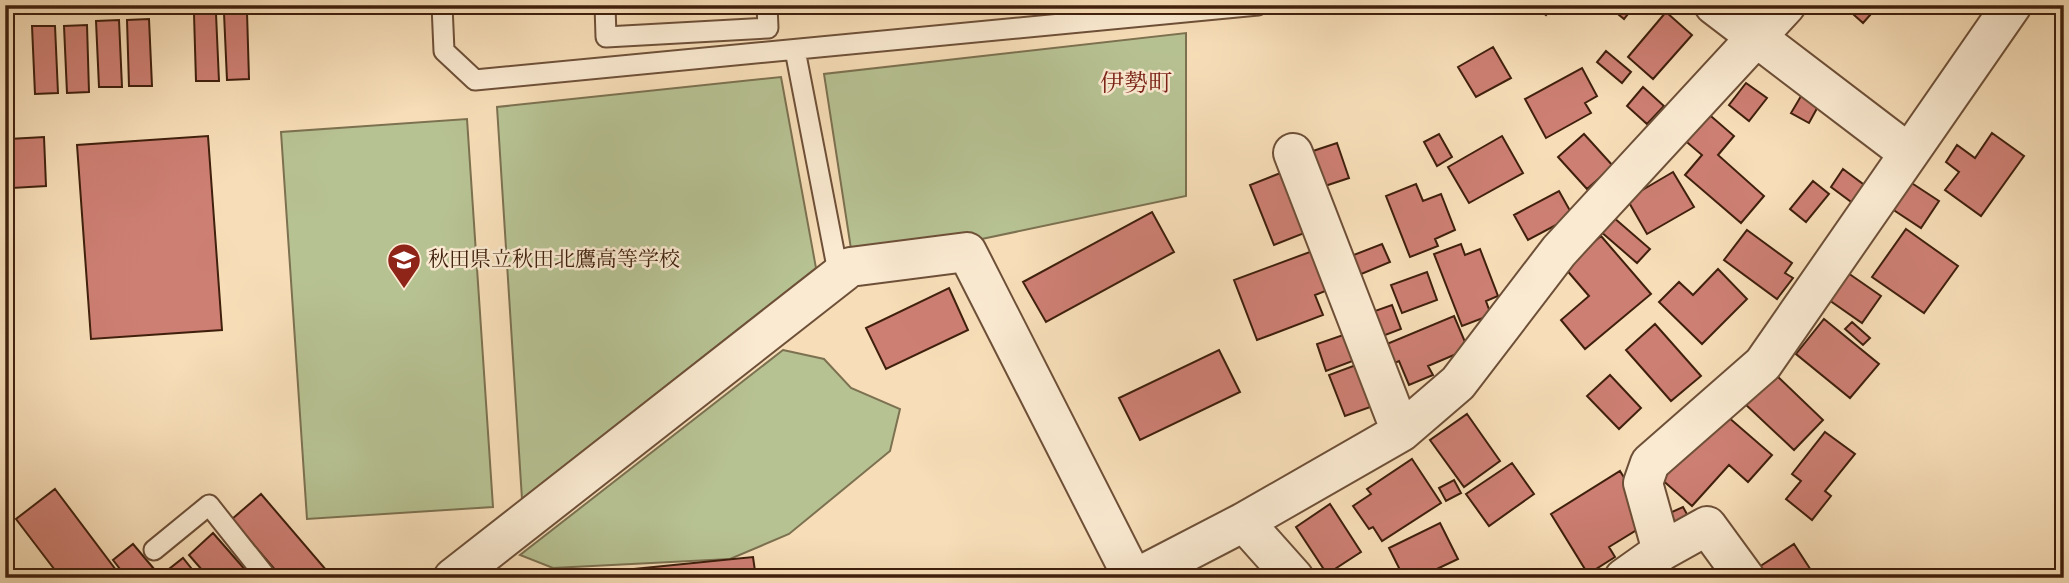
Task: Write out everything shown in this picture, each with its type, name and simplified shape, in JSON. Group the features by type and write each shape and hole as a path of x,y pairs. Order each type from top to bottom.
{"street":[{"path":"1714,5 1907,152"},
{"path":"453,578 850,267 967,253 1135,578 1244,522 1401,432 1458,383 1559,251 1758,40 1786,5"},
{"path":"1662,551 1643,483 1650,463 1763,364 1907,152 2012,5"},
{"path":"1293,153 1401,432"},
{"path":"1244,522 1294,578"},
{"path":"1624,578 1662,551 1707,526 1745,578"}],"lane":[{"path":"442,5 444,51 475,80 1258,5"},
{"path":"605,5 606,37 768,28 766,5"},
{"path":"795,50 839,277"},
{"path":"154,550 209,505 267,578"}],"green space":[{"path":"1186,33 1186,196 977,240 851,249 824,74"},
{"path":"781,77 816,268 522,499 497,107"},
{"path":"467,119 493,507 307,519 281,132"},
{"path":"783,350 824,359 851,388 900,409 890,451 789,534 730,559 553,568 520,555"}],"building":[{"path":"642,5 680,5 642,8"},
{"path":"1533,5 1554,5 1546,15"},
{"path":"1607,5 1635,5 1624,19"},
{"path":"1843,5 1879,5 1863,23"},
{"path":"247,12 249,79 227,80 224,13"},
{"path":"1666,12 1692,35 1653,79 1628,57"},
{"path":"194,14 216,14 219,81 196,81"},
{"path":"149,19 152,86 129,86 127,20"},
{"path":"119,20 122,87 99,87 96,21"},
{"path":"87,25 89,92 67,93 64,26"},
{"path":"32,26 55,26 58,93 35,94"},
{"path":"1493,47 1511,78 1476,97 1458,67"},
{"path":"1606,51 1631,72 1622,83 1597,62"},
{"path":"1582,68 1597,96 1585,103 1591,113 1546,138 1525,99"},
{"path":"1746,83 1767,98 1749,121 1729,105"},
{"path":"1643,87 1664,106 1647,124 1627,106"},
{"path":"1804,91 1821,101 1809,123 1791,113"},
{"path":"1705,111 1734,136 1718,155 1764,196 1741,223 1685,175 1702,155 1682,138"},
{"path":"1992,133 2024,156 1981,216 1945,190 1959,172 1946,162 1957,145 1975,158"},
{"path":"1439,134 1452,157 1437,166 1424,142"},
{"path":"1584,134 1613,166 1587,189 1558,157"},
{"path":"208,136 222,330 91,339 77,145"},
{"path":"1502,136 1523,173 1469,203 1448,167"},
{"path":"44,137 46,186 12,188 9,139"},
{"path":"1337,143 1349,178 1319,188 1307,153"},
{"path":"1843,169 1867,187 1854,204 1831,187"},
{"path":"1288,170 1312,230 1274,245 1250,185"},
{"path":"1673,172 1694,207 1647,234 1627,199"},
{"path":"1904,178 1939,201 1921,228 1886,205"},
{"path":"1813,181 1829,194 1806,222 1790,209"},
{"path":"1416,184 1423,201 1441,194 1455,230 1435,239 1438,246 1410,257 1386,196"},
{"path":"1559,191 1573,216 1528,240 1514,215"},
{"path":"1152,212 1174,252 1046,322 1023,282"},
{"path":"1613,217 1650,249 1637,263 1600,231"},
{"path":"1906,229 1958,266 1924,313 1872,277"},
{"path":"1747,230 1792,263 1785,273 1793,278 1777,299 1724,260"},
{"path":"1601,236 1651,294 1585,349 1561,320 1589,296 1564,267"},
{"path":"1382,244 1390,262 1359,275 1351,256"},
{"path":"1461,244 1465,255 1480,249 1498,296 1486,301 1491,315 1462,326 1434,254"},
{"path":"1318,249 1333,288 1315,295 1323,315 1257,340 1234,280"},
{"path":"1718,269 1747,299 1702,344 1659,302 1679,282 1693,295"},
{"path":"1427,272 1437,300 1402,313 1391,285"},
{"path":"1848,273 1881,296 1862,323 1829,300"},
{"path":"949,288 968,330 886,369 866,328"},
{"path":"1392,305 1401,329 1380,337 1372,312"},
{"path":"1454,316 1468,349 1428,366 1433,375 1409,385 1399,361 1390,365 1382,346"},
{"path":"1824,319 1879,364 1850,398 1796,354"},
{"path":"1852,322 1870,338 1863,345 1845,329"},
{"path":"1655,324 1701,376 1671,401 1626,350"},
{"path":"1349,333 1358,359 1326,371 1317,344"},
{"path":"1219,350 1240,392 1140,440 1119,398"},
{"path":"1364,362 1379,404 1345,416 1329,375"},
{"path":"1774,373 1823,420 1794,450 1745,404"},
{"path":"1610,375 1641,408 1619,429 1587,396"},
{"path":"1720,410 1772,455 1748,482 1729,465 1692,506 1660,478"},
{"path":"1467,414 1500,461 1464,487 1430,440"},
{"path":"1825,432 1855,454 1825,491 1831,496 1812,520 1786,499 1801,481 1792,474"},
{"path":"1412,459 1441,503 1382,541 1373,527 1369,529 1353,506 1371,494 1367,489"},
{"path":"1512,463 1534,494 1489,526 1466,494"},
{"path":"1620,471 1646,513 1643,526 1609,547 1615,557 1588,574 1551,514"},
{"path":"1454,480 1461,493 1446,501 1439,488"},
{"path":"55,489 122,578 61,578 16,519"},
{"path":"261,494 333,578 282,578 232,519"},
{"path":"1330,504 1361,552 1327,574 1296,527"},
{"path":"1683,507 1693,525 1670,536 1661,517"},
{"path":"1440,523 1458,559 1418,578 1404,578 1389,548"},
{"path":"213,533 248,573 242,578 209,578 189,555"},
{"path":"133,544 160,576 183,558 199,578 127,578 113,560"},
{"path":"1794,544 1816,578 1766,578 1759,567"},
{"path":"753,557 756,578 600,578 604,572"}],"place":[{"name":"秋田県立秋田北鷹高等学校","path":"404,290"}],"district":[{"name":"伊勢町","path":"1136,85"}]}
